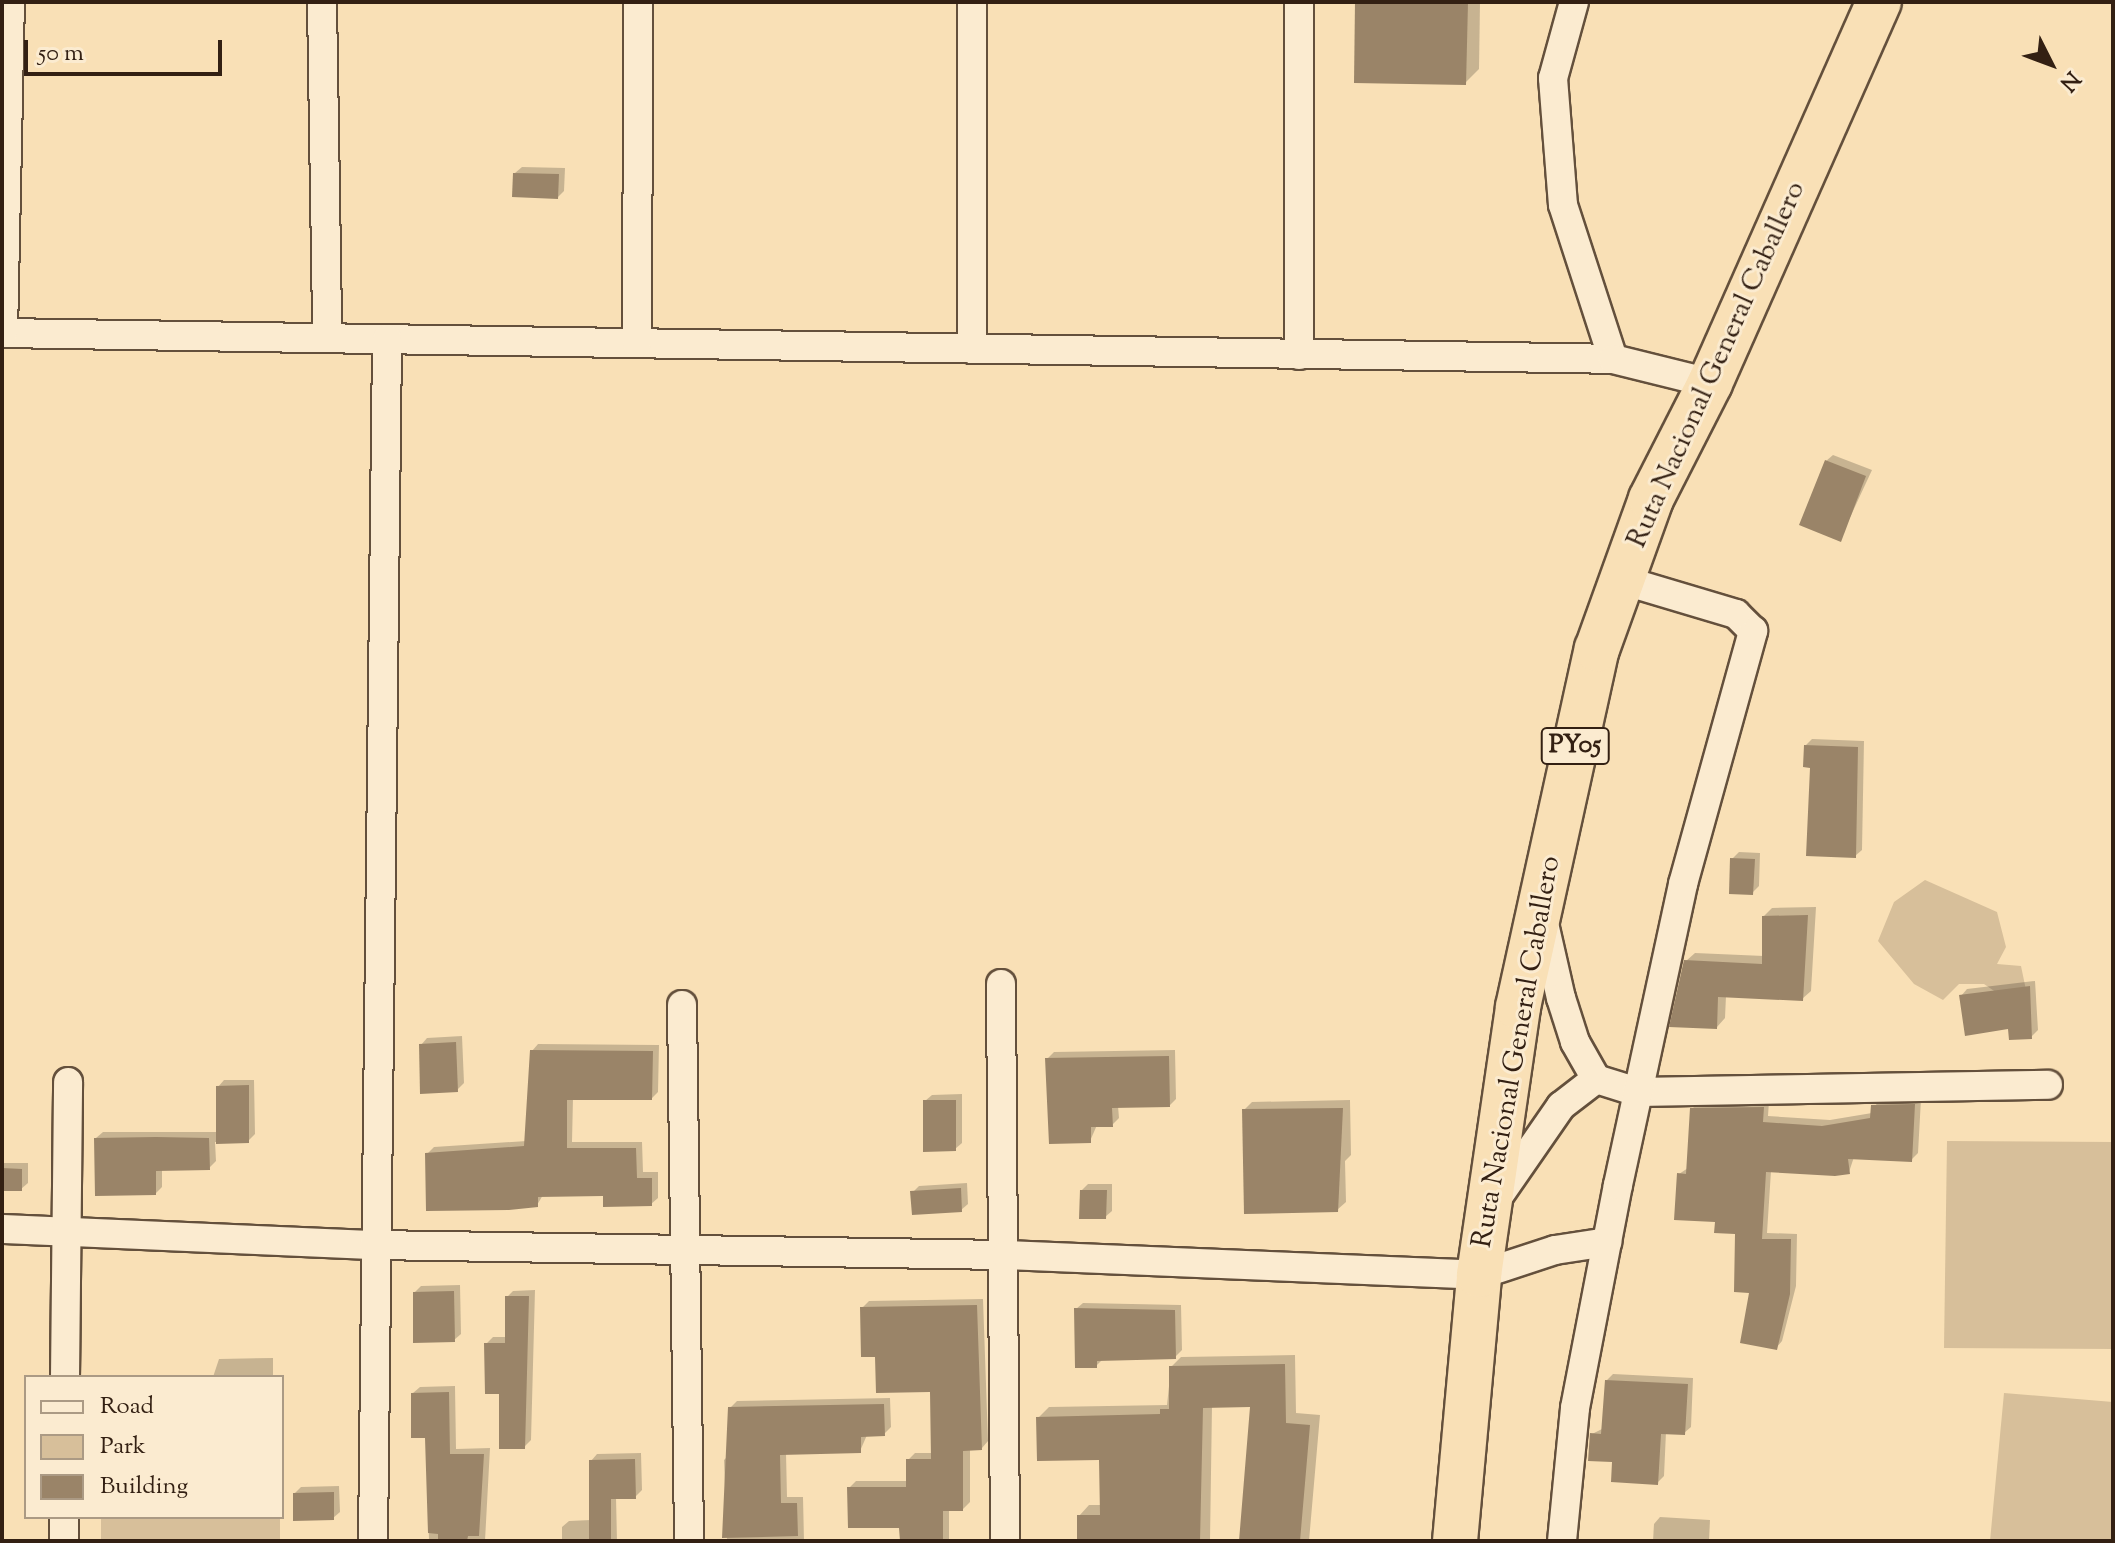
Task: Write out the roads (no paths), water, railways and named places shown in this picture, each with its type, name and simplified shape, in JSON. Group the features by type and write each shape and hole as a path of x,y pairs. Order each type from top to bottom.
{"highway":[{"name":"Ruta Nacional General Caballero","path":"1455,1541 1479,1275 1488,1213 1539,899 1597,649 1651,499 1710,383 1879,2"}],"street":[{"path":"10,2 3,333 1613,359 1710,383"},
{"path":"322,2 327,338"},
{"path":"637,343 638,2"},
{"path":"972,2 972,349"},
{"path":"1299,2 1299,355"},
{"path":"1574,2 1553,78 1563,205 1613,359"},
{"path":"373,1541 374,1245 387,339"},
{"path":"1562,1541 1575,1408 1638,1092 1683,884 1753,631 1736,614 1622,580"},
{"path":"1539,899 1561,998 1575,1042 1596,1079 1638,1092 2048,1085"},
{"path":"1001,984 1006,1255 1005,1541"},
{"path":"682,1005 682,1250 689,1541"},
{"path":"1488,1213 1551,1118 1596,1079"},
{"path":"65,1375 68,1082"},
{"path":"2,1229 374,1245 1006,1255 1479,1275 1555,1250 1607,1242"},
{"path":"64,1519 64,1541"}]}
